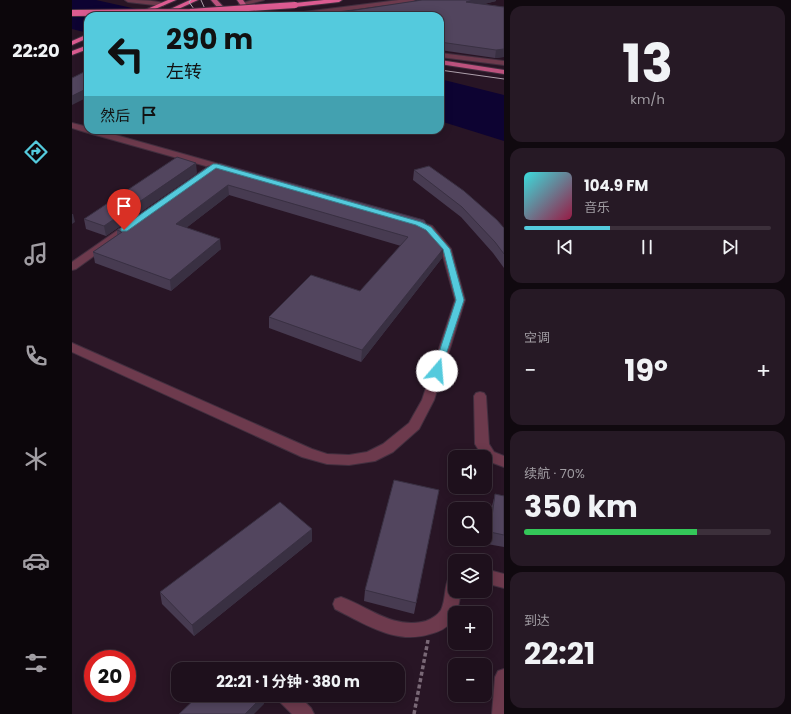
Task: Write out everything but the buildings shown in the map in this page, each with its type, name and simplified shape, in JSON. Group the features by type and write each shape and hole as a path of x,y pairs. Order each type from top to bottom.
{"highway":[{"path":"143,12 172,0"},
{"path":"168,12 195,0"},
{"path":"72,10 146,10 230,7 304,0"},
{"path":"190,12 295,5 339,0"},
{"path":"72,14 84,14"},
{"path":"72,43 84,38"},
{"path":"72,53 84,48"}],"main road":[{"path":"214,0 224,12"},
{"path":"241,2 248,12"},
{"path":"444,63 504,72"}],"street":[{"path":"128,0 163,4"},
{"path":"241,2 261,0"},
{"path":"325,12 412,0"},
{"path":"444,56 504,63"},
{"path":"72,125 84,129"},
{"path":"103,134 238,172"},
{"path":"202,175 215,166"},
{"path":"72,267 137,221"},
{"path":"72,347 307,453 327,459 349,460 370,457 388,448 414,426 428,400 460,300 446,249 429,228 411,222"},
{"path":"480,396 482,444 489,456 504,462"},
{"path":"492,578 504,581"},
{"path":"341,604 393,629 409,631 424,630 437,624 447,615 451,598"},
{"path":"501,714 504,678"},
{"path":"292,702 305,714"}],"path":[{"path":"414,714 431,627"}],"shaded area":[{"path":"72,0 96,0 150,12 84,12 84,32 72,29"},
{"path":"444,80 504,95 504,141 444,122"}],"tram line":[{"path":"191,0 189,2 194,9 200,12"},
{"path":"201,0 205,9 210,12"},
{"path":"444,71 504,79"}],"route":[{"path":"124,230 215,166 429,228 446,249 460,300 437,371"}]}
